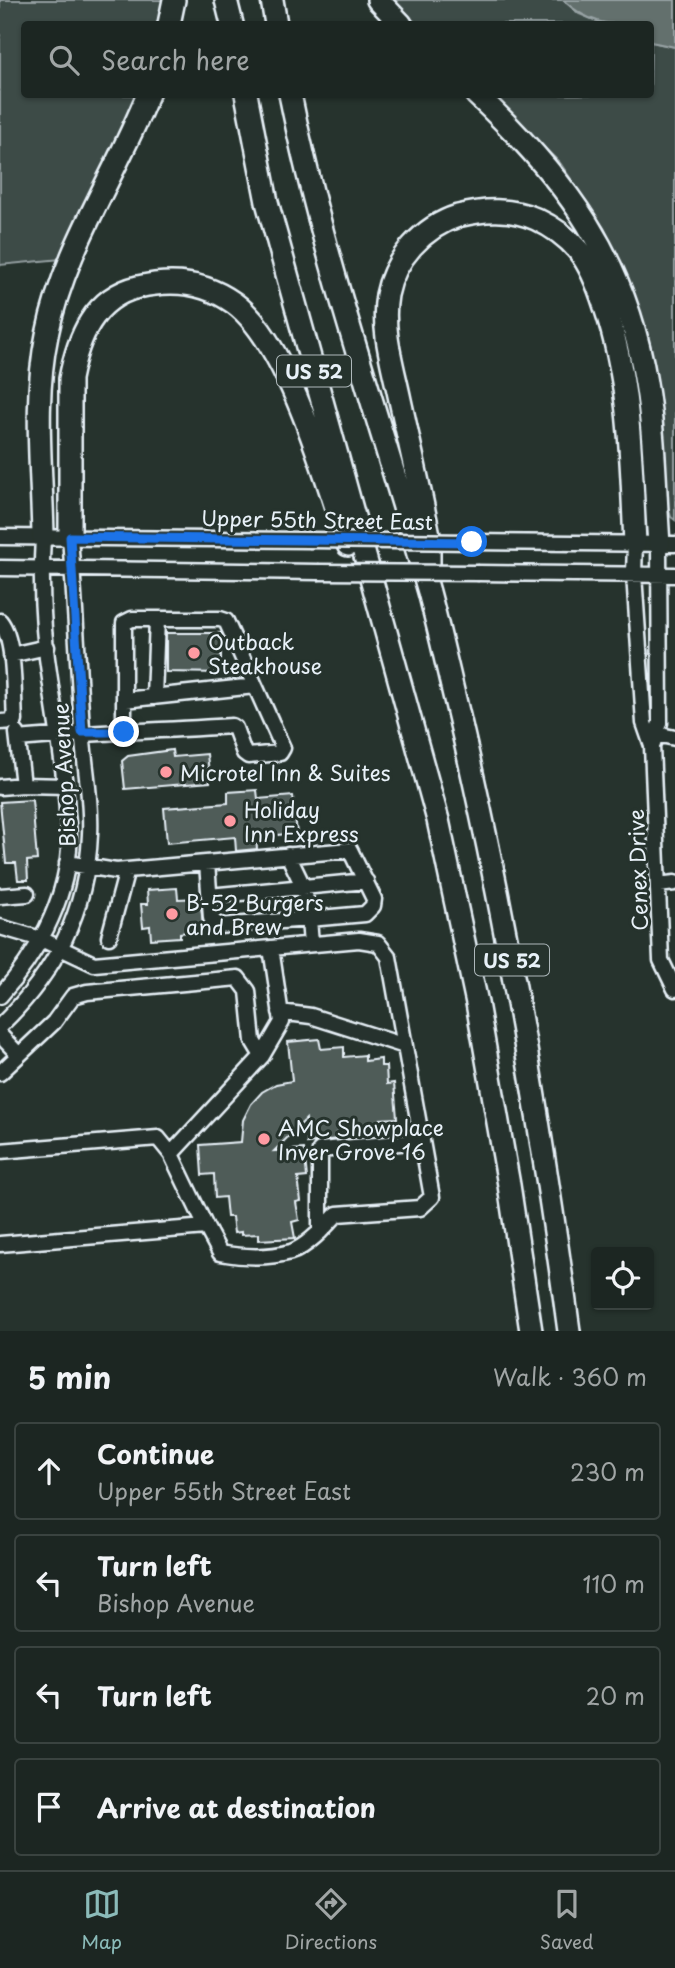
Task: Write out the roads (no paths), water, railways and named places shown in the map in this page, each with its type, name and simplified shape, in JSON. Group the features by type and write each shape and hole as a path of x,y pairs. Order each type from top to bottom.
{"highway":[{"path":"170,21 174,0"},
{"path":"226,0 231,21"},
{"path":"271,0 275,21"},
{"path":"378,0 398,21"},
{"path":"43,537 40,391 46,335 69,261 146,98"},
{"name":"US 52","path":"247,98 267,202 438,820 474,990 511,1198 531,1331"},
{"name":"US 52","path":"291,98 341,301 429,594 477,790 512,963 541,1130 569,1331"},
{"path":"480,98 561,185 591,229 614,270 632,317 647,384 667,544"},
{"path":"429,594 429,535 387,337 387,295 393,274 417,240 434,227 453,218 479,211 500,210 523,214 548,225 578,250 590,269 611,325 626,389 635,543"},
{"path":"70,537 70,379 83,333 95,314 113,296 133,288 174,283 192,284 215,291 249,316 283,370 311,436 359,575 390,645"}],"street":[{"name":"Upper 55th Street East","path":"0,537 667,544"},
{"name":"Bishop Avenue","path":"0,996 22,970 41,939 62,886 69,849 66,786 47,647 41,568 43,537"},
{"name":"Bishop Avenue","path":"0,1026 40,982 60,949 81,898 87,866 89,800 70,537"},
{"name":"Cenex Drive","path":"635,543 634,574 645,723 654,740"},
{"name":"Cenex Drive","path":"667,544 668,575 660,723 654,740 661,960 675,989"},
{"path":"0,568 668,575"},
{"path":"18,739 82,732 124,732 232,726 244,754 248,756 280,754 283,748 226,621 132,619 124,623 124,732"},
{"path":"153,698 157,619"},
{"path":"0,621 6,629 10,656 6,691 7,722 18,739 23,785"},
{"path":"10,656 47,647"},
{"path":"124,701 255,686"},
{"path":"654,740 675,738"},
{"path":"0,787 66,786"},
{"path":"66,863 116,871 350,850 374,899 373,906 365,914 218,926 211,918 207,863"},
{"path":"288,855 304,888 311,944"},
{"path":"109,937 127,870"},
{"path":"209,896 366,881"},
{"path":"658,885 675,883"},
{"path":"0,896 27,894"},
{"path":"0,927 41,939 94,964 359,940 378,943 389,957 432,1197 420,1208 337,1214 320,1232 293,1252 241,1256 220,1253 171,1154 158,1138 0,1151"},
{"path":"171,1154 262,1056 282,1022 271,948"},
{"path":"179,956 181,983"},
{"path":"0,1073 54,1023 73,996 87,992 238,978 248,991 253,1041 262,1056"},
{"path":"280,1013 311,1016 405,1046"},
{"path":"0,1035 19,1055"},
{"path":"320,1232 320,1150 422,1140"},
{"path":"0,1244 206,1227"}],"place":[{"name":"Outback Steakhouse","path":"194,653"},
{"name":"Microtel Inn & Suites","path":"166,772"},
{"name":"Holiday Inn Express","path":"230,821"},
{"name":"B-52 Burgers and Brew","path":"172,914"},
{"name":"AMC Showplace Inver Grove 16","path":"264,1139"}]}
